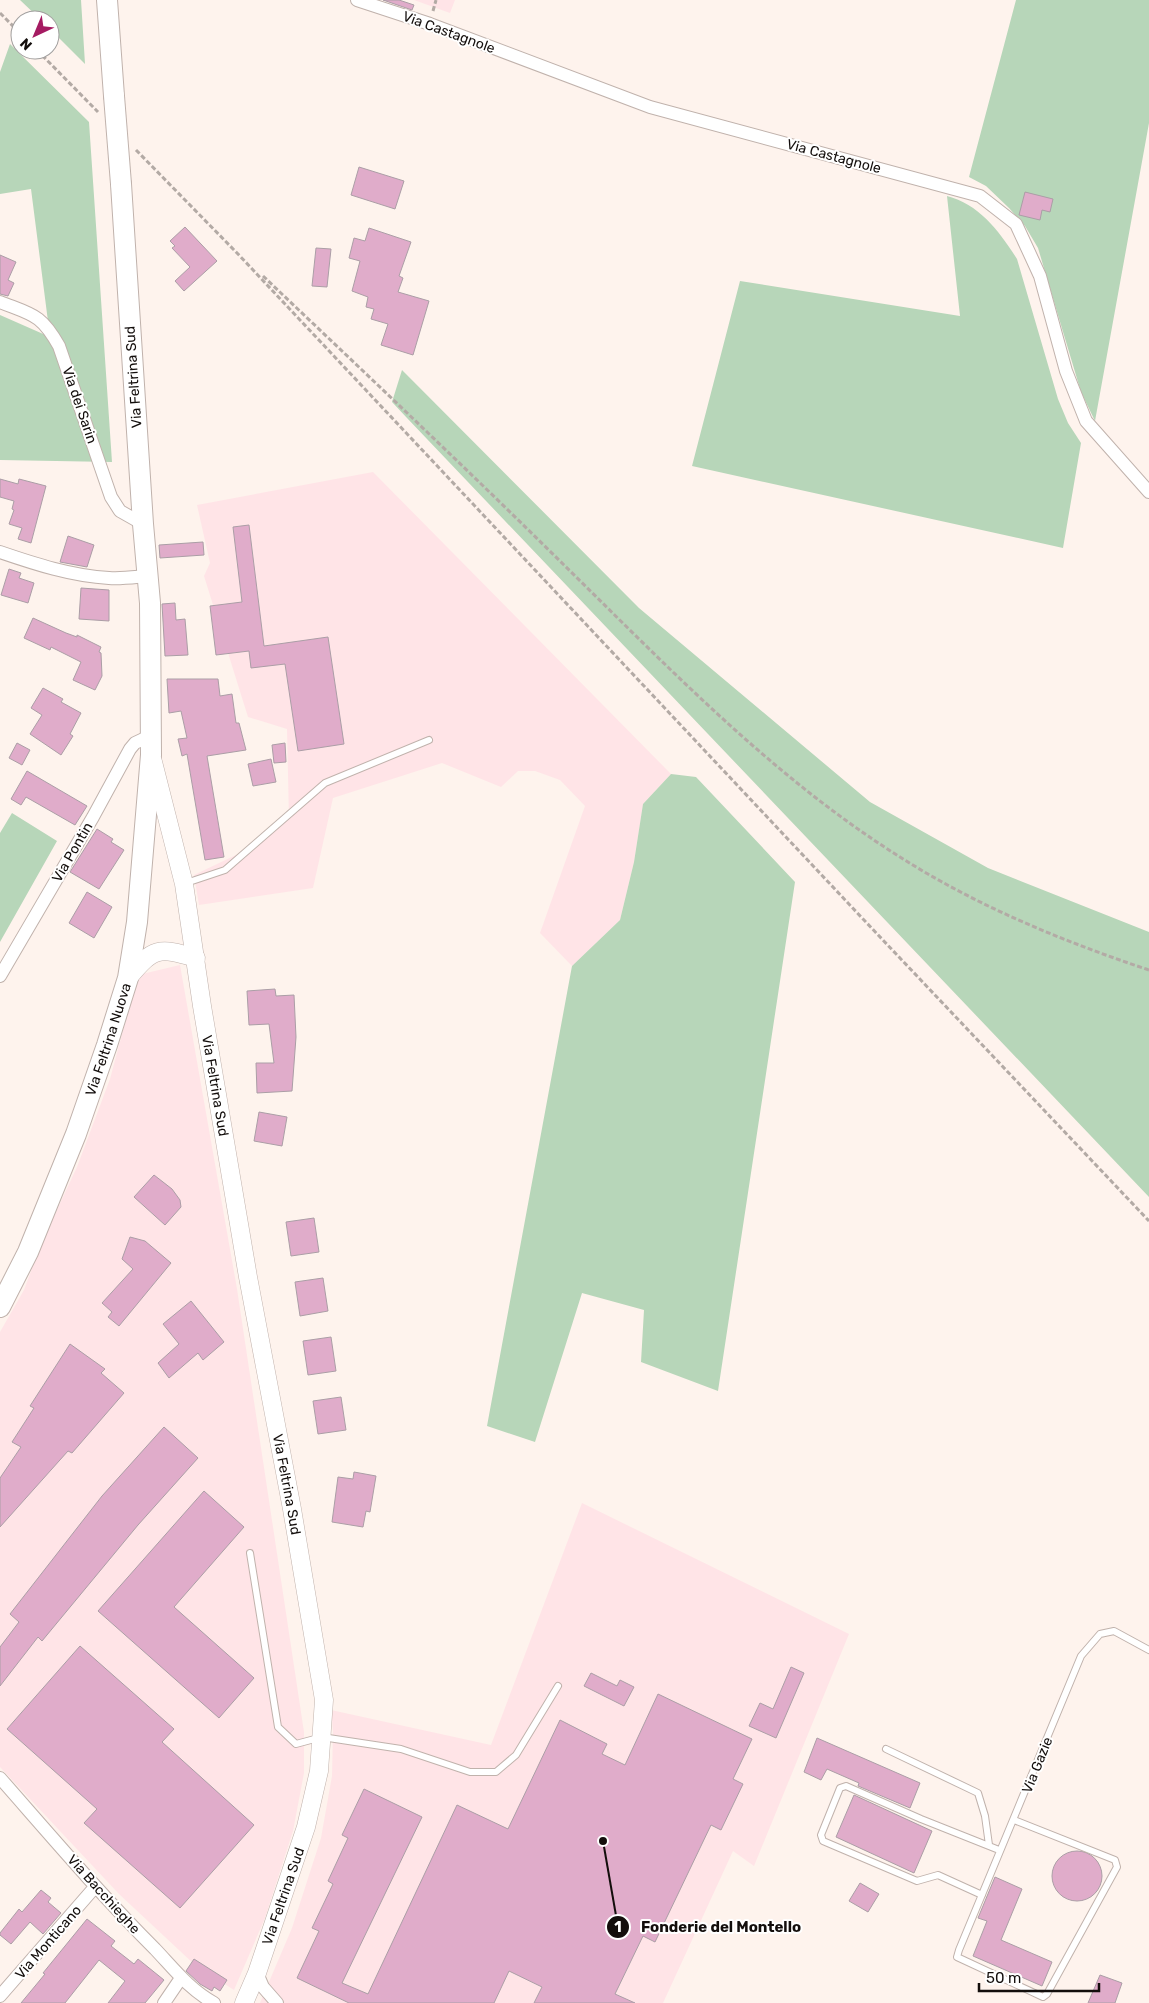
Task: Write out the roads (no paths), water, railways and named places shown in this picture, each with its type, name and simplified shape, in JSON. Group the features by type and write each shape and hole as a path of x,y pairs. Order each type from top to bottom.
{"main road":[{"name":"Via Feltrina Sud","path":"107,0 150,603 152,745 184,884 202,1006 247,1268 292,1509 324,1700 319,1771 306,1827 257,1973 244,2003"},
{"name":"Via Feltrina Nuova","path":"0,1307 28,1252 61,1175 107,1045 128,978 137,922 152,745"},
{"path":"128,978 141,962 154,952 165,950 196,958"},
{"path":"0,1277 61,1175"}],"street":[{"name":"Via Castagnole","path":"357,0 430,24 650,107 980,196 1016,224 1040,276 1066,371 1086,421 1149,492"},
{"name":"Via dei Sarin","path":"0,302 37,317 49,327 59,346 111,497 120,511 143,524"},
{"path":"0,552 33,564 72,573 109,578 147,576"},
{"name":"Via Pontin","path":"0,976 130,749 136,743 152,745"},
{"name":"Via Bacchieghe","path":"0,1778 95,1888 181,1978 200,1995 214,2003"},
{"name":"Via Monticano","path":"0,1996 95,1888"},
{"path":"257,1973 263,1987 277,2003"},
{"path":"164,2003 181,1978"}],"lane":[{"path":"184,884 225,870 325,783 429,740"},
{"path":"250,1553 278,1727 296,1744 322,1737 401,1749 470,1772 496,1772 516,1755 558,1686"},
{"name":"Via Gazie","path":"1014,1820 1115,1860 1117,1868 1047,1994 1043,1997 957,1957 959,1950 1081,1656 1100,1634 1114,1631 1149,1650"},
{"path":"886,1749 978,1793 985,1816 989,1845"},
{"path":"982,1895 938,1875 917,1881 824,1841 822,1835 840,1788 846,1786 980,1844 989,1845 1000,1850"}],"place":[{"name":"Fonderie del Montello","path":"603,1841"}]}
